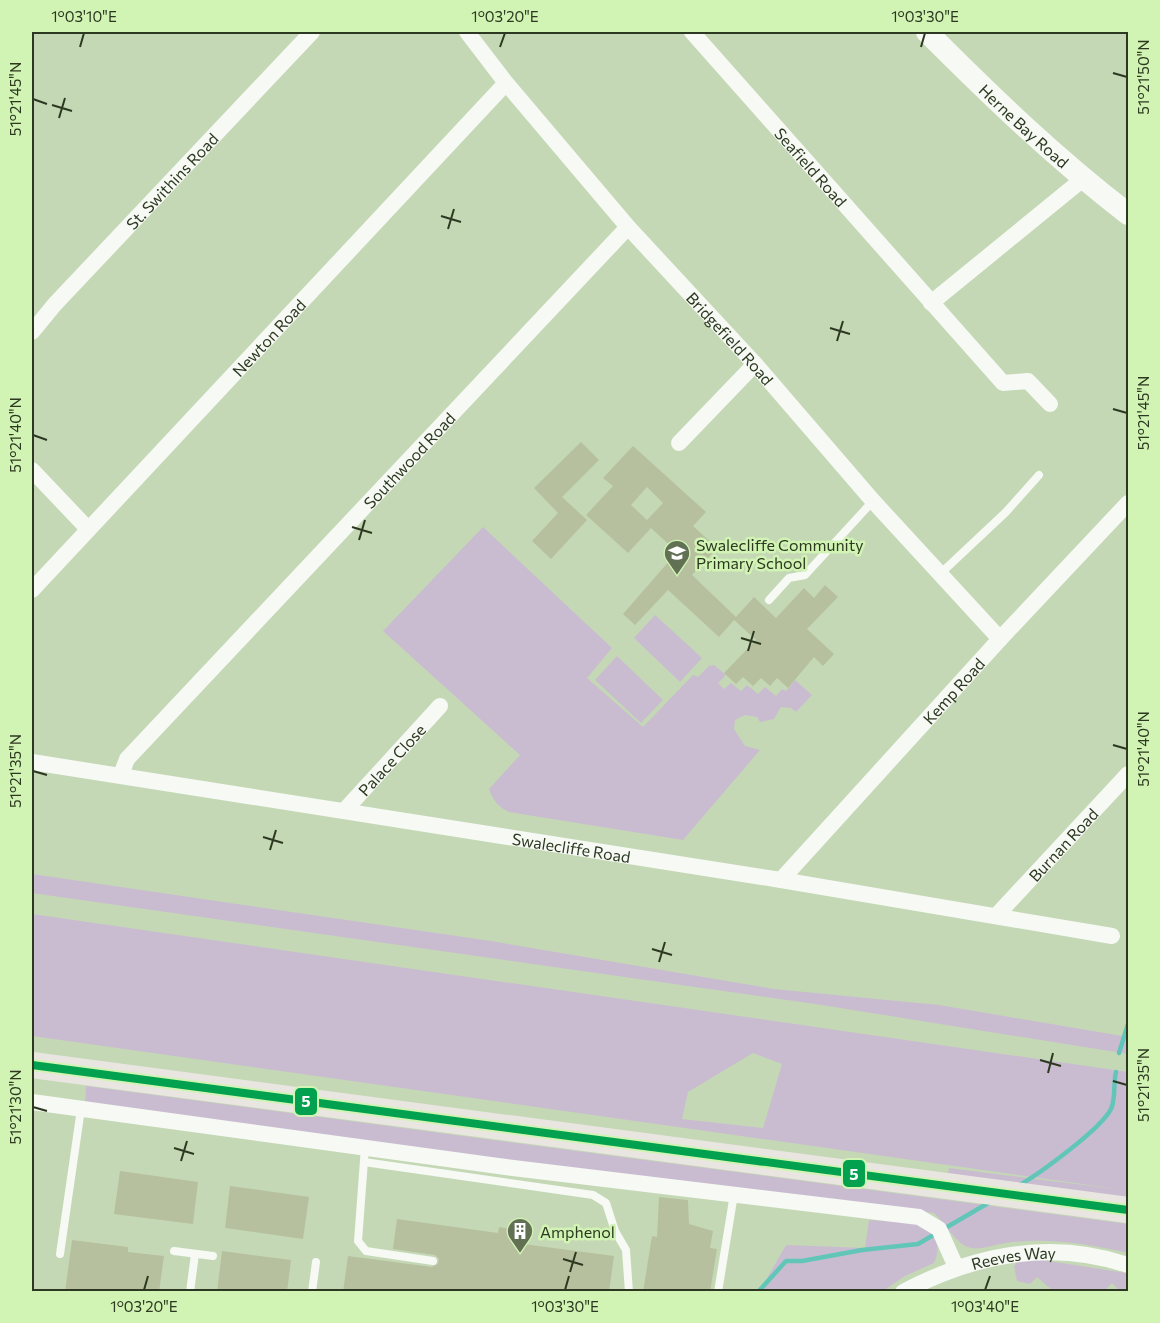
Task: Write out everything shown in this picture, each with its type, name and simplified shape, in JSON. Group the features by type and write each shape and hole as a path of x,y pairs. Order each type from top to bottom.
{"main road":[{"name":"Herne Bay Road","path":"927,32 1015,120 1083,179 1128,214"},
{"path":"32,1065 1128,1210"}],"street":[{"name":"St. Swithins Road","path":"32,332 55,304 312,32"},
{"name":"Bridgefield Road","path":"467,32 506,83 628,227 755,364 873,501 1000,639"},
{"name":"Seafield Road","path":"692,32 932,303 998,389 1028,381 1050,404"},
{"name":"Newton Road","path":"32,590 506,83"},
{"path":"932,303 1083,179"},
{"name":"Southwood Road","path":"121,775 127,759 628,227"},
{"path":"679,443 755,364"},
{"path":"32,470 88,529"},
{"name":"Kemp Road","path":"781,880 1000,639 1128,503"},
{"name":"Palace Close","path":"344,811 439,706"},
{"name":"Swalecliffe Road","path":"32,762 781,880 1114,938"},
{"name":"Burnan Road","path":"996,916 1128,774"},
{"path":"32,1102 364,1155 513,1168 919,1217 939,1228 956,1267"},
{"name":"Reeves Way","path":"903,1292 956,1267 1001,1255 1030,1251 1077,1253 1128,1266"}],"lane":[{"path":"940,574 1039,475"},
{"path":"769,600 789,578 805,575 873,501"},
{"path":"60,1254 81,1109"},
{"path":"433,1261 366,1251 358,1241 364,1155 593,1195 606,1203 615,1231 626,1250 629,1292"},
{"path":"718,1292 734,1193"},
{"path":"174,1251 213,1256"},
{"path":"190,1292 195,1254"},
{"path":"312,1292 316,1262"}],"shaded area":[{"path":"483,527 612,648 587,678 643,727 693,675 698,677 709,666 714,665 726,675 718,683 724,689 731,683 741,691 747,685 758,694 765,687 776,696 782,689 786,691 795,680 812,695 796,712 791,708 781,707 774,719 760,722 757,717 745,715 735,720 734,729 745,746 760,750 683,840 509,812 502,808 494,800 489,789 520,755 383,631"},
{"path":"655,615 702,658 680,682 634,638"},
{"path":"617,656 663,700 641,723 595,680"},
{"path":"32,874 491,941 774,989 939,1005 1128,1037 1128,1054 815,1004 32,893"},
{"path":"32,914 1128,1072 1128,1201 948,1173 949,1168 1125,1190 32,1036","holes":["753,1053 782,1064 763,1128 682,1119 688,1092"]},
{"path":"86,1086 1128,1224 1128,1253 1083,1244 1052,1241 1021,1241 970,1248 957,1240 934,1213 85,1107"},
{"path":"869,1220 924,1224 932,1232 937,1242 934,1263 905,1276 883,1291 759,1292 786,1245 865,1248"},
{"path":"1019,1260 1042,1260 1126,1273 1128,1290 1120,1291 1112,1283 1104,1291 1053,1291 1037,1277 1030,1284 1017,1281 1014,1266"}],"building":[{"path":"581,442 599,460 562,497 587,520 551,559 532,541 558,513 534,488"},
{"path":"633,446 706,512 693,526 717,548 692,575 736,617 754,597 776,618 804,588 814,598 825,585 838,597 807,629 834,654 823,666 814,657 788,688 777,678 770,686 761,678 753,686 743,677 736,684 724,673 756,640 734,620 719,637 668,590 635,625 623,614 677,552 651,528 628,553 586,515 613,486 603,478","holes":["647,487 663,503 647,520 631,505"]},
{"path":"120,1171 198,1182 193,1224 114,1214"},
{"path":"230,1186 309,1197 303,1239 225,1228"},
{"path":"659,1197 688,1200 689,1224 713,1231 710,1248 717,1249 710,1292 643,1292 652,1236 657,1237"},
{"name":"Amphenol","path":"397,1219 498,1233 499,1227 524,1231 523,1244 614,1256 609,1292 343,1292 348,1256 432,1267 438,1264 439,1259 435,1255 393,1249"},
{"path":"72,1240 128,1247 128,1252 164,1256 159,1292 65,1292"},
{"path":"222,1251 291,1260 287,1292 217,1292"}],"waterway":[{"path":"1119,1053 1128,1024"},
{"path":"1018,1186 1069,1150 1105,1118 1113,1105 1116,1072"},
{"path":"758,1292 786,1261 802,1261 862,1250 918,1244 990,1202"}],"transit line":[{"name":"5","path":"32,1065 1128,1210"}],"place":[{"name":"Swalecliffe Community Primary School","path":"677,576"},
{"name":"Amphenol","path":"520,1254"}]}
